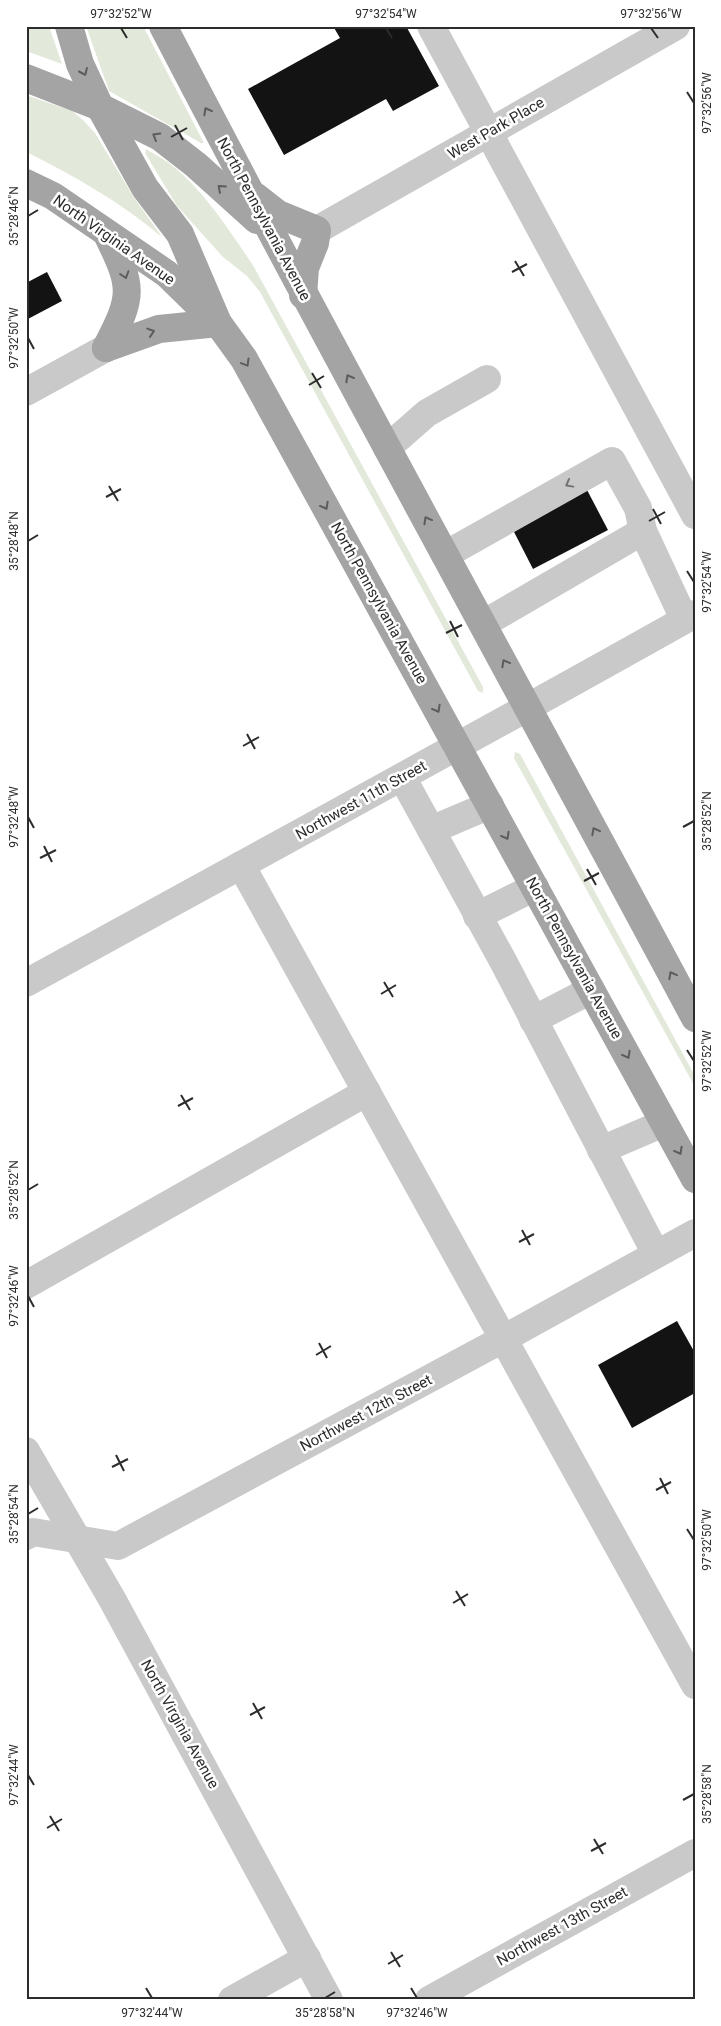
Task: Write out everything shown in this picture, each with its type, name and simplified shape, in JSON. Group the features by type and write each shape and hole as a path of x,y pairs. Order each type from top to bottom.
{"main road":[{"name":"North Pennsylvania Avenue","path":"69,26 80,64 100,107 145,188 180,234 218,324 244,359 695,1179"},
{"name":"North Pennsylvania Avenue","path":"162,26 270,232 695,1018"},
{"path":"26,78 100,107 160,137 196,165 270,232"},
{"name":"North Virginia Avenue","path":"26,183 54,196 167,274 218,324"},
{"path":"250,192 278,214 317,230 315,243 305,268 304,295"},
{"path":"105,230 122,265 128,283 122,316 106,348"},
{"path":"106,348 158,329 218,324"}],"street":[{"path":"431,26 695,515"},
{"name":"West Park Place","path":"317,230 676,26"},
{"path":"26,392 106,348"},
{"path":"387,448 427,414 487,379"},
{"path":"445,554 612,461 638,508 643,531 690,616"},
{"path":"483,624 643,531"},
{"name":"Northwest 11th Street","path":"26,982 458,747 690,616"},
{"path":"402,777 534,1020 656,1254"},
{"path":"431,830 490,805"},
{"path":"241,865 695,1685"},
{"path":"478,916 535,888"},
{"path":"534,1020 591,990"},
{"path":"26,1285 367,1092"},
{"path":"601,1150 664,1123"},
{"name":"Northwest 12th Street","path":"26,1536 34,1532 118,1546 695,1233"},
{"name":"North Virginia Avenue","path":"26,1450 112,1599 329,2000"},
{"name":"Northwest 13th Street","path":"429,2000 695,1853"},
{"path":"232,2000 307,1958"}],"green space":[{"path":"26,26 49,26 62,64 26,51"},
{"path":"86,26 143,26 204,143 109,91"},
{"path":"26,95 72,111 83,120 95,133 133,196 162,237 130,212 97,190 26,152"},
{"path":"146,149 169,163 205,198 236,239 254,267 483,687 483,693 478,691 260,292 247,276 223,257 177,206 145,153"},
{"path":"515,752 520,754 695,1076 695,1087 514,758"}],"building":[{"path":"333,26 406,26 439,86 393,111 386,99 284,155 248,89 340,38"},
{"path":"47,272 62,301 26,320 26,283"},
{"path":"586,488 608,530 533,569 512,528"},
{"path":"677,1321 695,1353 695,1393 632,1428 598,1365"}]}
